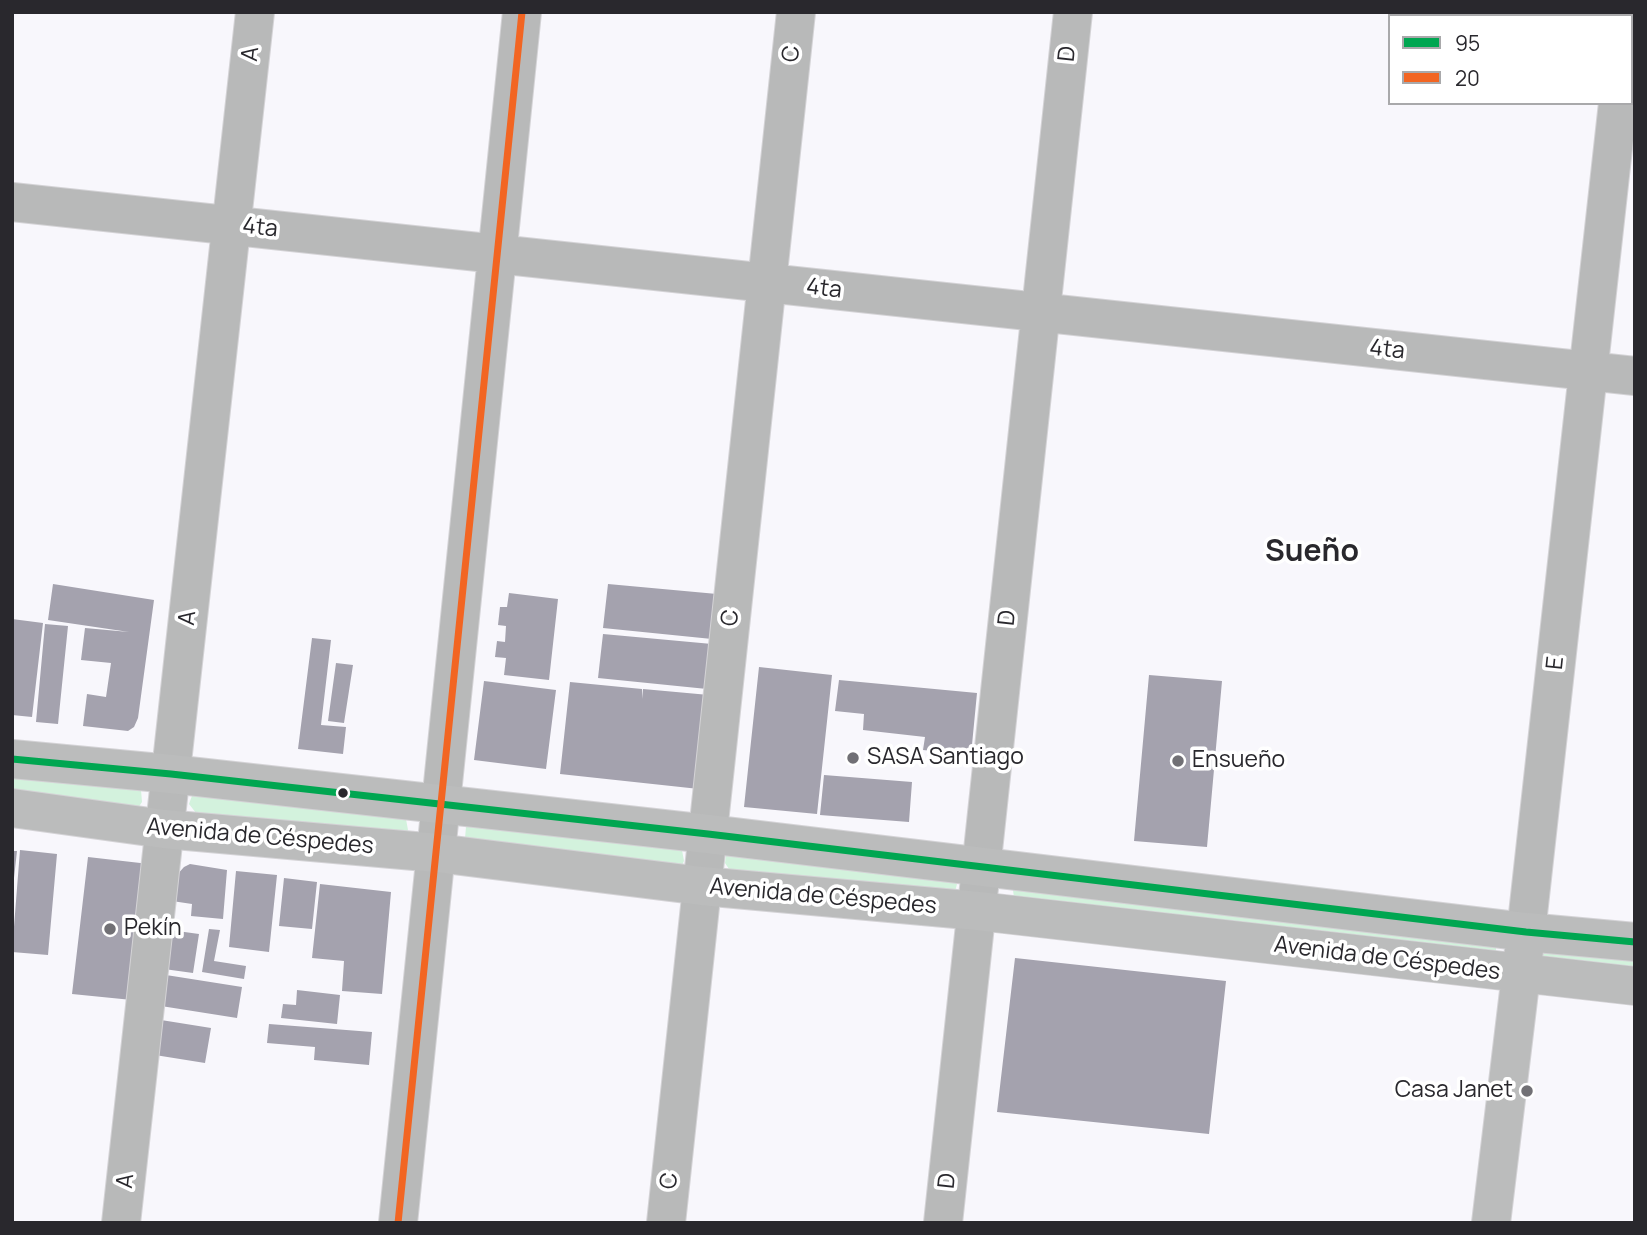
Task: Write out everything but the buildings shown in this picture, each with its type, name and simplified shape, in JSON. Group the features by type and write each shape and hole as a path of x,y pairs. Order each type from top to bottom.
{"main road":[{"name":"Avenida de Céspedes","path":"12,759 171,774 708,834 1526,932 1635,942"},
{"name":"Avenida de Céspedes","path":"12,808 164,829 437,853 702,886 978,911 1635,986"},
{"name":"E","path":"1491,1223 1526,932"}],"street":[{"name":"A","path":"121,1223 256,12"},
{"path":"398,1223 522,12"},
{"name":"C","path":"666,1223 796,12"},
{"name":"D","path":"943,1223 1073,12"},
{"name":"E","path":"1526,932 1618,105"},
{"name":"4ta","path":"12,202 1635,376"}],"green space":[{"path":"12,771 141,790 142,802 138,808 12,795"},
{"path":"193,793 406,819 408,830 406,834 196,813 189,804"},
{"path":"468,824 682,850 684,861 682,865 465,838"},
{"path":"726,855 957,880 957,884 955,892 729,869 725,863"},
{"path":"1016,884 1496,944 1496,952 1014,898 1013,890"},
{"path":"1543,948 1635,952 1635,976 1549,965 1542,956"}],"transit line":[{"name":"20","path":"398,1223 522,12"},
{"name":"95","path":"12,759 171,774 708,834 1526,932 1635,942"}],"place":[{"name":"SASA Santiago","path":"853,758"},
{"name":"Ensueño","path":"1178,761"},
{"name":"Pekín","path":"110,929"},
{"name":"Casa Janet","path":"1527,1091"}],"district":[{"name":"Sueño","path":"1312,553"}]}
